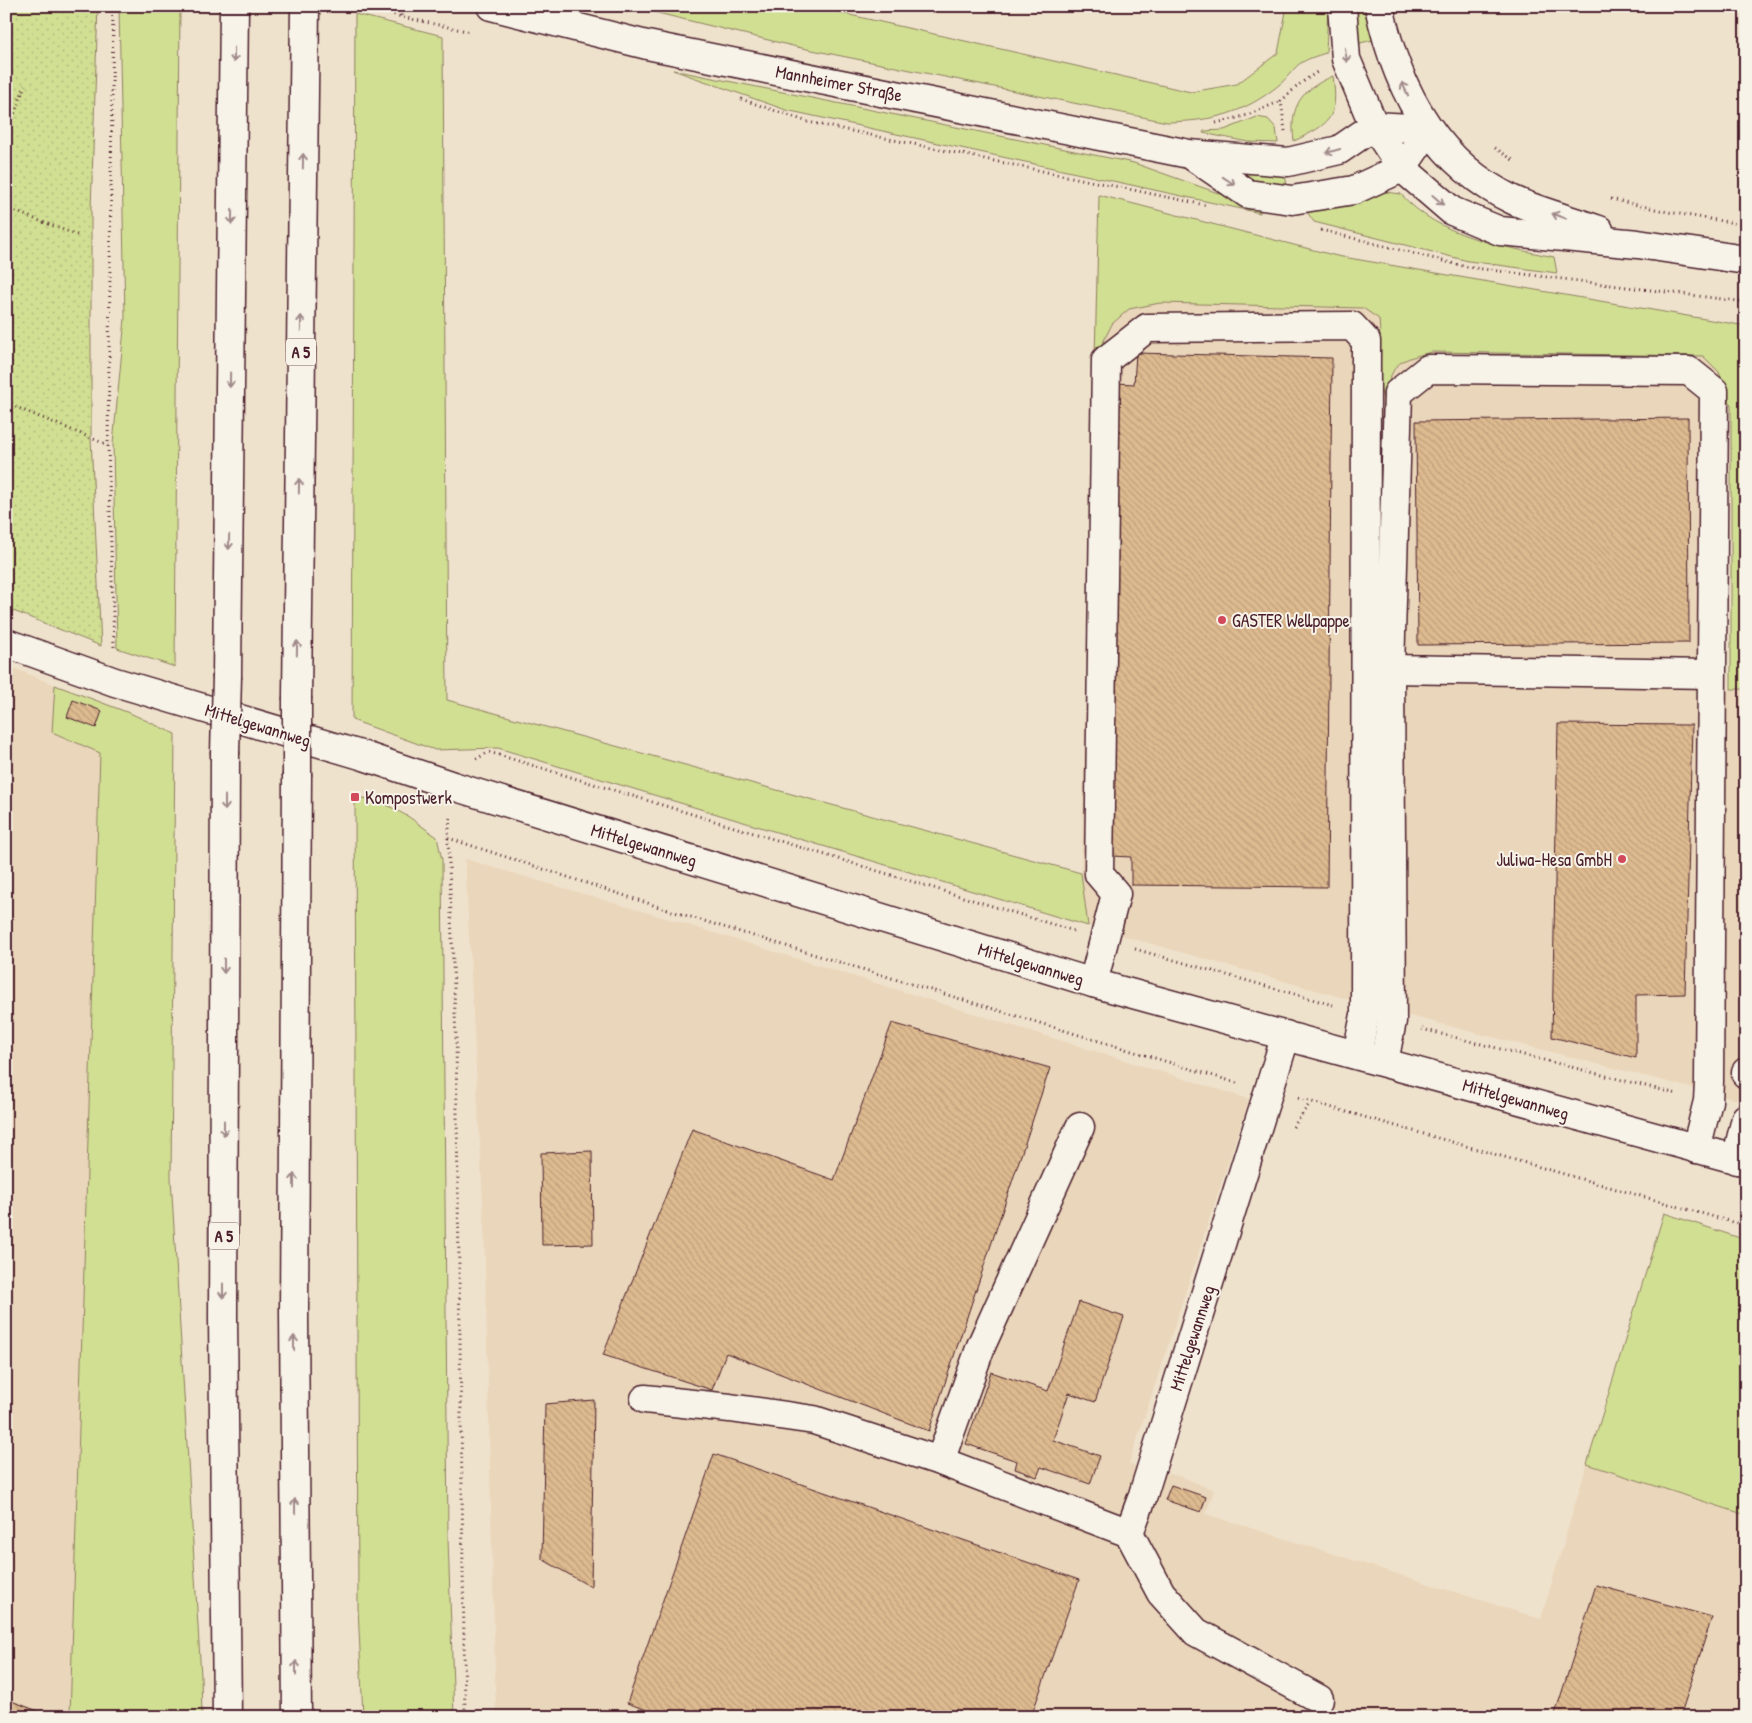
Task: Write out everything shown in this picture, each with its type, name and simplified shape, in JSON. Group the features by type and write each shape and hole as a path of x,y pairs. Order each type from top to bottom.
{"main road":[{"name":"A 5","path":"226,1717 223,1327 225,754 234,6"},
{"name":"A 5","path":"297,1717 294,1312 296,776 305,6"},
{"name":"Mannheimer Straße","path":"491,6 648,45 1189,154 1288,162 1339,150 1374,126"},
{"path":"1342,6 1346,59 1374,126 1402,168 1452,211 1500,231 1638,244 1746,260"},
{"path":"1379,6 1388,45 1406,92 1428,129 1467,172 1512,200 1638,244"},
{"path":"1374,126 1428,129"},
{"path":"1402,168 1428,129"},
{"name":"Mannheimer Straße","path":"1189,154 1248,194 1292,200 1354,190 1402,168"},
{"path":"1094,984 1116,894 1099,874 1106,360 1147,328 1352,326 1366,341 1365,1015 1357,1054"},
{"path":"1384,1062 1392,1021 1390,669 1398,393 1428,369 1689,371 1714,391 1708,1101 1696,1149"},
{"name":"Mittelgewannweg","path":"6,643 115,682 364,756 453,786 1094,984 1357,1054 1741,1161"},
{"path":"1390,669 1711,674"},
{"name":"Mittelgewannweg","path":"1129,1533 1272,1087 1286,1035"},
{"path":"1741,1161 1746,1118"},
{"path":"940,1462 981,1346 1080,1127"},
{"path":"645,1400 730,1408 814,1420 940,1462 1129,1533 1161,1593 1196,1632 1319,1699"}],"path":[{"path":"113,6 108,445 115,682"},
{"path":"365,6 402,17 479,34"},
{"path":"396,6 402,17"},
{"path":"1288,162 1281,101 1329,64 1346,59"},
{"path":"6,137 25,85"},
{"path":"736,97 808,122 1213,207"},
{"path":"1490,145 1515,162"},
{"path":"1605,197 1668,212 1746,225"},
{"path":"6,208 77,235"},
{"path":"1319,229 1467,267 1746,302"},
{"path":"6,403 108,445"},
{"path":"472,760 489,752 1105,940 1365,1015"},
{"path":"453,786 448,838 456,1039 465,1717"},
{"path":"448,838 681,914 1246,1085 1272,1087 1310,1103 1746,1226"},
{"path":"1392,1021 1708,1101"}],"shaded area":[{"path":"1097,241 1726,339 1722,689 1746,689 1746,1102 1379,1008 1088,926 1081,873"},
{"path":"6,665 55,685 52,732 100,753 70,1717 6,1717"},
{"path":"465,859 679,922 1249,1099 1129,1464 1182,1477 1214,1490 1206,1514 1541,1619 1587,1464 1746,1515 1746,1717 496,1717 484,1221"}],"green space":[{"path":"6,6 98,6 91,209 91,438 101,646 6,608"},
{"path":"119,6 180,6 175,667 117,648 113,444 125,318"},
{"path":"629,6 810,6 1191,92 1237,84 1278,53 1287,6 1328,6 1326,53 1301,63 1295,67 1284,81 1266,95 1240,109 1213,118 1167,122 797,47"},
{"path":"1350,6 1363,6 1373,40 1356,44"},
{"path":"355,14 443,36 447,700 1081,873 1088,926 498,748 435,750 352,720"},
{"path":"673,70 1134,163 1260,208 1260,213 786,110"},
{"path":"1333,76 1335,101 1329,118 1316,130 1294,141 1293,118 1300,101 1305,93"},
{"path":"1257,117 1268,119 1276,128 1278,143 1248,142 1203,133 1204,131 1224,130"},
{"path":"1230,170 1285,175 1288,190 1254,185"},
{"path":"1371,190 1401,194 1416,209 1433,220 1472,238 1554,257 1557,273 1468,261 1314,222 1307,212"},
{"path":"1099,195 1337,256 1746,326 1746,689 1731,689 1731,405 1719,372 1703,356 1432,352 1402,361 1397,366 1390,379 1384,401 1379,381 1379,319 1363,308 1160,303 1129,309 1112,324 1095,359"},
{"path":"55,685 132,714 175,734 171,1178 202,1717 70,1717 100,753 52,732"},
{"path":"355,797 378,800 409,817 437,837 442,860 448,1538 454,1717 363,1717 358,1607"},
{"path":"1664,1213 1746,1240 1746,1515 1587,1464"}],"building":[{"name":"GASTER Wellpappe","path":"1136,353 1332,358 1327,887 1131,885 1131,857 1111,856 1116,383 1134,384"},
{"path":"1688,418 1689,643 1418,645 1416,421"},
{"path":"73,700 102,711 96,728 67,717"},
{"name":"Juliwa-Hesa GmbH","path":"1558,724 1692,725 1685,994 1636,995 1636,1058 1552,1037"},
{"path":"892,1023 1050,1068 929,1431 726,1353 712,1390 603,1355 692,1129 834,1180"},
{"path":"592,1151 593,1244 542,1245 541,1153"},
{"path":"1079,1302 1124,1317 1095,1402 1069,1393 1053,1440 1100,1456 1090,1484 1041,1467 1037,1477 1015,1469 1017,1461 966,1444 991,1372 1048,1391"},
{"path":"594,1400 591,1587 542,1559 545,1404"},
{"path":"714,1454 1079,1580 1031,1717 666,1717 627,1703"},
{"path":"1171,1485 1206,1497 1201,1512 1165,1500"},
{"path":"1596,1585 1712,1617 1680,1717 1554,1717"},
{"path":"6,1699 38,1711 36,1717 6,1717"}],"place":[{"name":"GASTER Wellpappe","path":"1222,620"},
{"name":"Kompostwerk","path":"355,797"},
{"name":"Juliwa-Hesa GmbH","path":"1622,859"}]}
